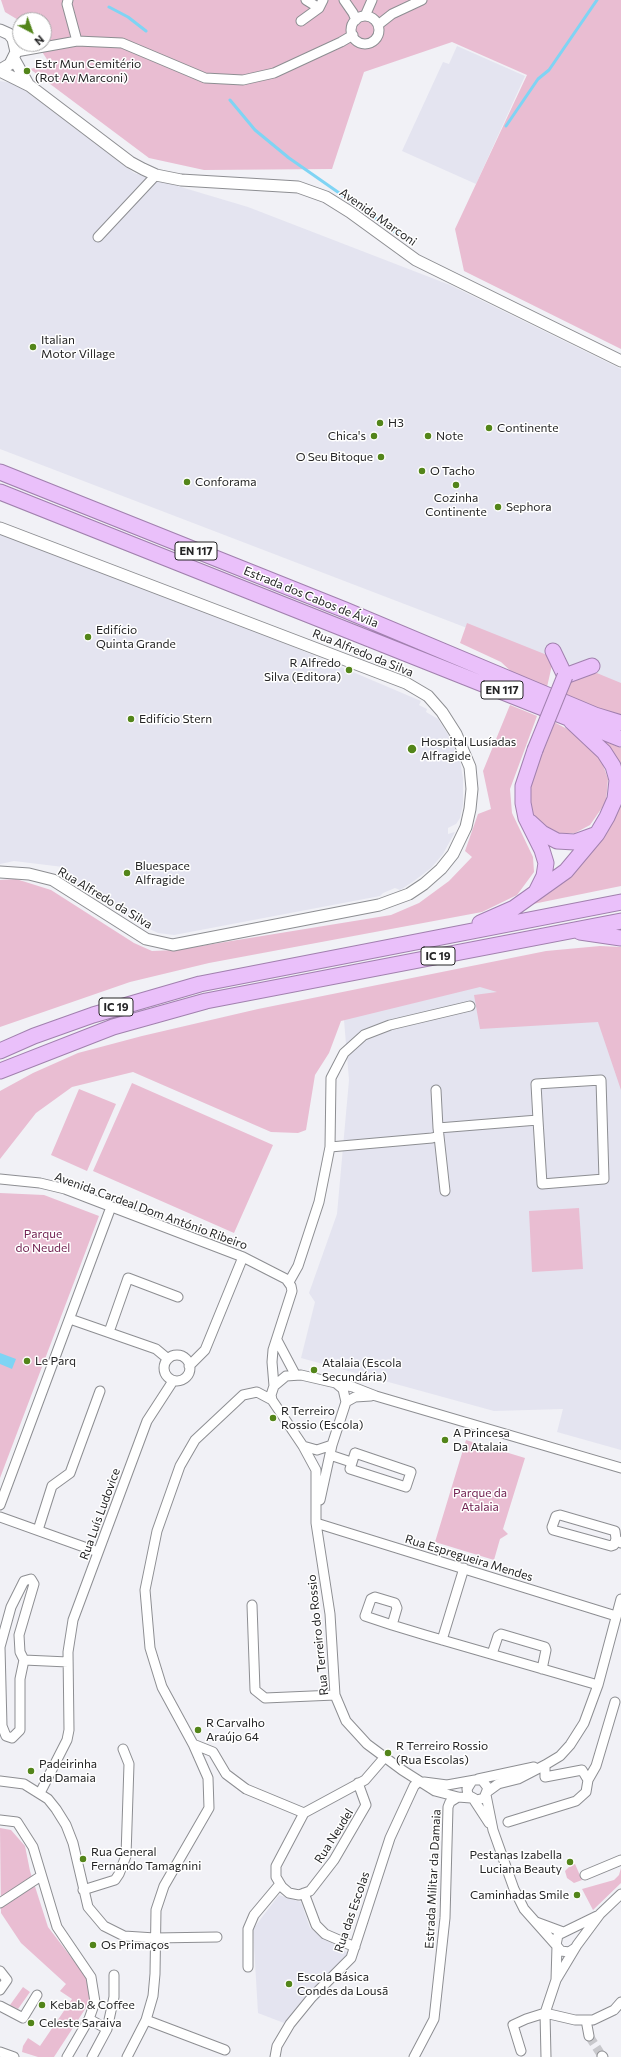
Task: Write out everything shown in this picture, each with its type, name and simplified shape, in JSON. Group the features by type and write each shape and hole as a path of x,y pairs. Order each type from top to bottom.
{"highway":[{"name":"Estrada dos Cabos de Ávila","path":"0,472 345,610 595,715 621,722"},
{"name":"Estrada dos Cabos de Ávila","path":"0,492 621,738"},
{"path":"534,894 544,876 546,863 542,850 526,818 523,786 565,676 553,652"},
{"path":"565,676 592,666"},
{"path":"460,932 514,908 566,871 598,834 615,799 617,780 613,766 604,752 564,715"},
{"path":"526,818 542,833 556,841 575,842 598,834"},
{"name":"IC 19","path":"0,1050 34,1036 122,1006 200,984 460,932 621,902"},
{"name":"IC 19","path":"0,1071 113,1027 206,1002 621,921"},
{"path":"570,931 621,938"},
{"path":"0,1042 34,1036"},
{"path":"0,1080 36,1056"}],"street":[{"path":"68,0 67,4 77,41"},
{"path":"306,0 321,4"},
{"path":"344,0 356,20"},
{"path":"365,16 372,0"},
{"path":"378,24 392,14 422,0"},
{"path":"301,21 321,4"},
{"path":"365,16 373,18 378,24 378,33 370,42 358,41 352,35 352,27 356,20 365,16"},
{"name":"Avenida Marconi","path":"0,30 9,34 13,39 15,55 30,86"},
{"path":"0,70 10,64 15,55 77,41 122,43 205,78 243,80 274,73 352,35"},
{"name":"Avenida Marconi","path":"0,70 30,86 130,162 156,175 181,180 298,187 326,196 416,260 621,361"},
{"path":"98,237 156,175"},
{"name":"Rua Alfredo da Silva","path":"0,528 406,683 428,696 442,712 456,734 470,767 472,789 466,827 453,854 436,874 409,894 379,905 173,945 146,939 53,880 29,874 0,872"},
{"path":"337,1384 343,1389 346,1402 332,1445 317,1450 302,1446 272,1400 271,1395 274,1386 272,1362 273,1350 291,1296 291,1286 289,1282 298,1266 319,1202 330,1147 331,1078 344,1052 364,1035 416,1018 470,1006"},
{"path":"601,1080 604,1179 542,1184 538,1120 536,1084 601,1080"},
{"path":"436,1090 445,1191"},
{"path":"330,1147 418,1140 439,1132 538,1120"},
{"name":"Avenida Cardeal Dom António Ribeiro","path":"0,1178 40,1183 65,1189 243,1257 281,1275 289,1282"},
{"path":"0,1505 111,1207"},
{"path":"189,1366 188,1362 181,1356 172,1356 166,1362 164,1371 173,1381 180,1381 187,1377 189,1366 205,1350 243,1257"},
{"path":"109,1332 128,1278 178,1297"},
{"path":"70,1319 156,1349 168,1359"},
{"path":"277,1340 295,1374"},
{"path":"274,1386 286,1376 295,1374 353,1387 376,1396 621,1468"},
{"name":"Rua Luís Ludovice","path":"40,1793 67,1740 69,1730 68,1662 73,1620 147,1421 173,1381"},
{"path":"38,1530 52,1486 70,1473 100,1391"},
{"path":"127,2057 146,2020 153,1996 155,1974 156,1910 164,1886 209,1808 208,1778 193,1744 162,1687 150,1648 145,1590 157,1531 180,1466 195,1440 244,1395 257,1392 272,1400"},
{"path":"346,1402 355,1397 376,1396"},
{"name":"Rua Terreiro do Rossio","path":"316,1523 332,1445"},
{"name":"Rua Terreiro do Rossio","path":"302,1446 316,1470 316,1523 330,1614 335,1695 346,1721 367,1744 384,1758 435,1791 472,1799"},
{"path":"355,1453 411,1472 406,1487 350,1469 351,1462 355,1453"},
{"path":"330,1455 351,1462"},
{"path":"560,1515 615,1531 619,1541 610,1546 553,1530 552,1527 556,1516 560,1515"},
{"path":"0,1517 98,1552"},
{"name":"Rua Espregueira Mendes","path":"316,1523 616,1616"},
{"path":"442,1640 464,1568"},
{"path":"31,1579 34,1584 19,1635 20,1652 24,1660 20,1679 20,1730 12,1738 6,1736 2,1726 0,1648 11,1607 24,1581 31,1579"},
{"path":"392,1625 397,1608 395,1603 375,1597 371,1599 365,1616 392,1625 442,1640 598,1685"},
{"path":"472,1799 481,1799 498,1784 518,1779 560,1756 584,1723 598,1685 621,1599"},
{"path":"252,1605 255,1690 265,1698 335,1695"},
{"path":"492,1654 498,1636 501,1634 545,1647 546,1650 542,1669"},
{"path":"24,1660 68,1662"},
{"path":"508,1822 576,1801 586,1792 588,1780 596,1766 615,1702"},
{"path":"193,1744 213,1752 226,1774 246,1789 304,1813 276,1866 276,1877 280,1884 289,1893 299,1895 304,1893 316,1925 325,1934 355,1947"},
{"path":"83,1890 115,1880 126,1856 129,1764 123,1749"},
{"name":"Rua Neudel","path":"304,1813 365,1780 384,1758"},
{"path":"545,1765 545,1776 582,1770 588,1780"},
{"path":"419,1781 447,1785 545,1765"},
{"path":"475,1780 485,1782 493,1830 514,1889 524,1909 557,1946 565,1952 569,1952 576,1946 576,1938 566,1932 536,1922"},
{"path":"475,1780 467,1789 493,1830"},
{"path":"0,1781 24,1784 40,1793 56,1809 66,1825 73,1843 88,1906 104,1926 124,1936 155,1938 217,1936"},
{"name":"Rua das Escolas","path":"275,2057 277,2046 290,2024 312,1997 351,1958 390,1838 414,1786 419,1781"},
{"name":"Rua Neudel","path":"304,1893 310,1891 322,1878 363,1813 366,1805 365,1799 358,1784"},
{"name":"Estrada Militar da Damaia","path":"414,2057 434,2018 445,1918 448,1807 450,1802 458,1797"},
{"path":"0,1820 18,1822 33,1847 57,1927 91,1977 95,2002 88,2019 67,2057"},
{"path":"585,1875 621,1860"},
{"path":"0,1903 41,1876"},
{"path":"248,1966 248,1929 254,1915 280,1884"},
{"path":"546,2057 545,2013 556,1980 576,1946 600,1914 621,1894"},
{"path":"556,1980 557,1938 600,1914"},
{"path":"0,1971 7,1980 0,1990"},
{"path":"92,2057 107,2029 114,1997 114,1976"},
{"path":"0,2006 23,2018 37,1995"},
{"path":"521,2050 513,2025 545,2013 575,2020 593,2020 614,2010 621,2002"},
{"path":"88,2019 107,2029"},
{"path":"146,2020 225,2050"},
{"path":"586,2020 589,2036"},
{"path":"0,2052 14,2057"}],"shaded area":[{"path":"457,46 525,76 476,184 402,151 443,62 449,64"},
{"path":"0,81 17,84 134,173 248,207 450,285 621,369 621,687 0,449"},
{"path":"0,530 268,636 421,701 419,705 427,709 426,712 438,719 449,736 460,761 463,778 463,804 460,818 456,824 448,828 448,834 455,832 443,854 431,868 400,890 395,888 383,893 380,896 174,935 158,933 141,925 72,881 63,867 14,861 0,864"},
{"path":"513,964 621,969 621,1450 557,1432 563,1409 494,1411 301,1358 315,1302 309,1293 337,1214 349,1080 343,1008"},
{"name":"Escola Básica Condes da Lousã","path":"279,1895 301,1902 310,1928 350,1954 284,2023 258,2013 253,1929"}],"green space":[{"path":"1,0 621,0 621,349 464,271 455,229 527,75 452,42 364,72 332,169 204,170 149,158 30,69 50,64 42,52 52,52 52,12 12,12 12,16 5,12"},
{"path":"467,623 547,655 552,665 547,687 514,674 501,662 460,643"},
{"path":"587,669 621,683 621,717 564,696 571,682"},
{"path":"510,705 537,716 510,789 512,813 533,857 534,872 517,895 482,912 209,963 130,982 0,1027 0,880 16,879 51,890 134,943 152,951 176,950 391,915 419,903 449,881 472,857 465,851 478,814 491,809 483,771"},
{"path":"554,722 584,738 602,762 608,779 606,802 590,825 575,833 558,834 542,827 531,815 531,781"},
{"path":"597,738 621,748 621,784"},
{"path":"621,787 621,886 528,905 567,876"},
{"path":"600,946 621,947 621,1090 598,1022 480,1029 474,995 497,992 480,987 341,1021 329,1053 315,1075 306,1130 298,1133 271,1132 133,1072 72,1087 36,1113 0,1159 0,1091 33,1073 78,1053 142,1036 258,1009 546,951"},
{"path":"132,1083 273,1145 234,1233 93,1171"},
{"path":"79,1089 116,1104 87,1171 51,1155"},
{"name":"Parque do Neudel","path":"0,1193 44,1195 99,1216 0,1478"},
{"path":"579,1208 583,1269 532,1272 529,1211"},
{"name":"Parque da Atalaia","path":"466,1440 525,1458 503,1529 508,1534 500,1539 494,1560 435,1542"},
{"path":"0,1828 11,1830 25,1846 30,1871 48,1927 87,1978 91,2000 54,2057 38,2057 22,2052 23,2046 28,2038 40,2046 72,1999 60,1991 66,1984 21,1943 1,1913"},
{"path":"575,1864 582,1880 574,1883 567,1878 565,1871"},
{"path":"621,1868 621,1883 593,1910 582,1889 614,1880 619,1875"},
{"path":"23,1987 30,1992 18,2009 10,2005"}],"water":[{"path":"0,1353 16,1359 12,1369 0,1364"}],"waterway":[{"path":"506,126 538,79 549,70 597,0"},
{"path":"109,7 128,17 146,31"},
{"path":"230,100 255,130 289,158 398,234"}],"tunnel":[{"path":"589,2036 602,2056"}],"place":[{"name":"Estr Mun Cemitério (Rot Av Marconi)","path":"27,71"},
{"name":"Italian Motor Village","path":"33,347"},
{"name":"H3","path":"380,423"},
{"name":"Continente","path":"489,428"},
{"name":"Chica's","path":"374,436"},
{"name":"Note","path":"428,436"},
{"name":"O Seu Bitoque","path":"381,457"},
{"name":"O Tacho","path":"422,471"},
{"name":"Conforama","path":"187,482"},
{"name":"Cozinha Continente","path":"456,485"},
{"name":"Sephora","path":"498,507"},
{"name":"Edifício Quinta Grande","path":"88,637"},
{"name":"R Alfredo Silva (Editora)","path":"349,670"},
{"name":"Edifício Stern","path":"131,719"},
{"name":"Hospital Lusíadas Alfragide","path":"412,749"},
{"name":"Bluespace Alfragide","path":"127,873"},
{"name":"Le Parq","path":"27,1361"},
{"name":"Atalaia (Escola Secundária)","path":"314,1370"},
{"name":"R Terreiro Rossio (Escola)","path":"273,1418"},
{"name":"A Princesa Da Atalaia","path":"445,1440"},
{"name":"R Carvalho Araújo 64","path":"198,1730"},
{"name":"R Terreiro Rossio (Rua Escolas)","path":"388,1753"},
{"name":"Padeirinha da Damaia","path":"31,1771"},
{"name":"Rua General Fernando Tamagnini","path":"83,1859"},
{"name":"Pestanas Izabella Luciana Beauty","path":"570,1862"},
{"name":"Caminhadas Smile","path":"577,1895"},
{"name":"Os Primaços","path":"93,1945"},
{"name":"Escola Básica Condes da Lousã","path":"289,1984"},
{"name":"Kebab & Coffee","path":"42,2005"},
{"name":"Celeste Saraiva","path":"31,2023"}]}
